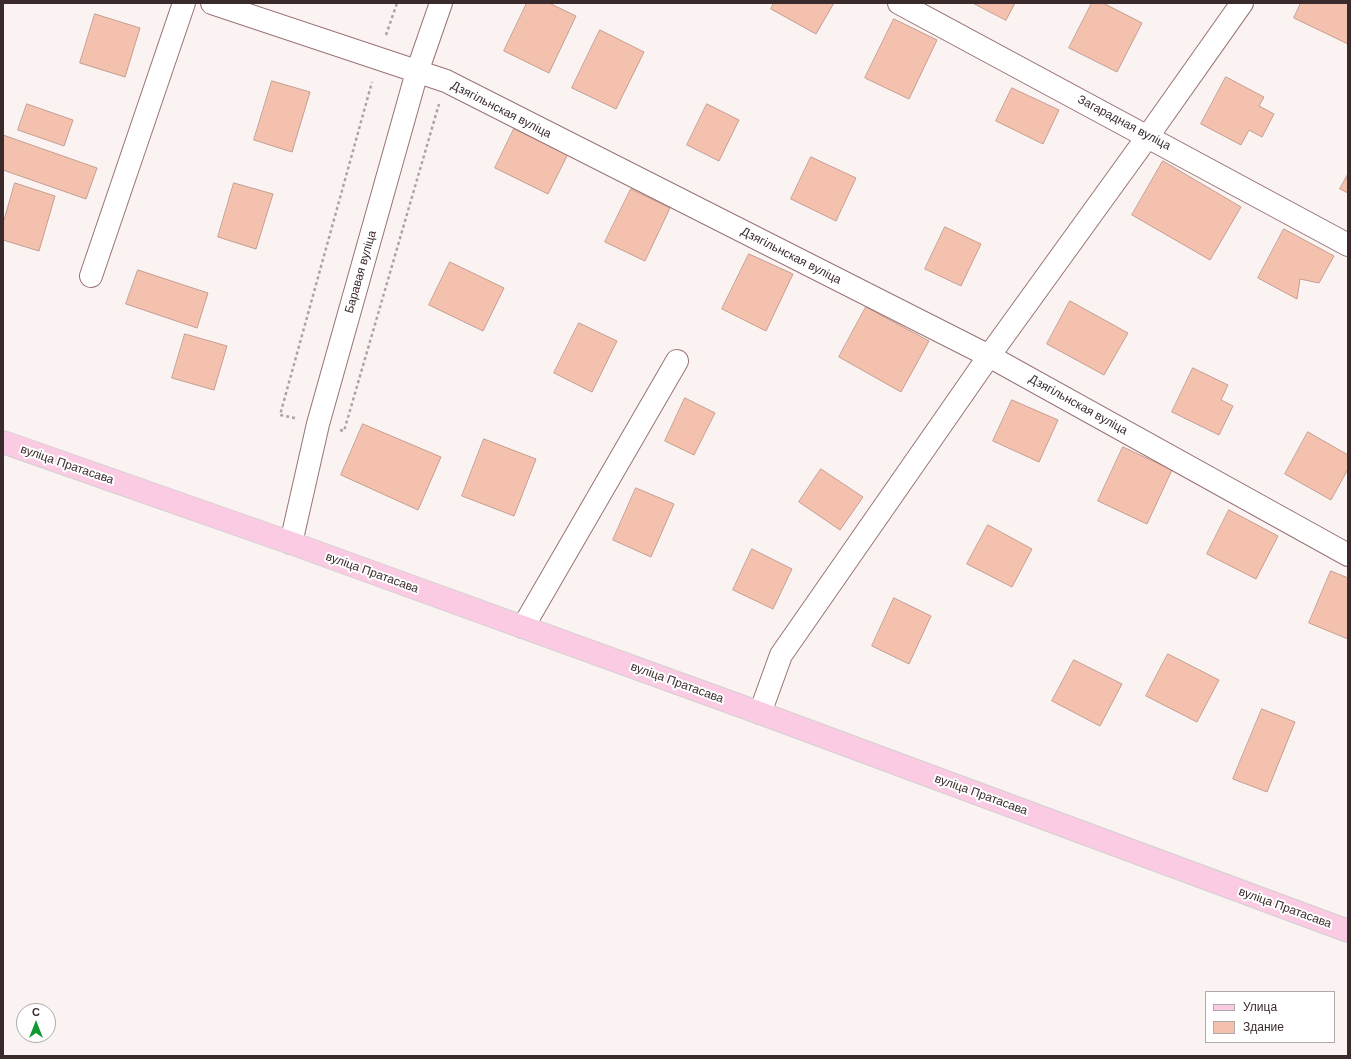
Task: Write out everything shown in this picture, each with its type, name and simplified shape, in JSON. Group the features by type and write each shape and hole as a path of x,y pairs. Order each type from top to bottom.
{"main road":[{"name":"вуліца Пратасава","path":"3,442 291,543 760,713 1348,931"}],"street":[{"path":"91,276 184,3"},
{"name":"Дзягільнская вуліца","path":"212,3 446,81 989,356 1348,555"},
{"name":"Баравая вуліца","path":"291,543 318,424 417,72 441,3"},
{"name":"Загарадная вуліца","path":"899,3 1348,245"},
{"path":"760,713 781,655 989,356 1242,3"},
{"path":"523,627 677,361"}],"building":[{"path":"527,3 549,3 576,16 549,73 504,51"},
{"path":"774,3 834,3 816,34 771,9"},
{"path":"973,3 1015,3 1006,20"},
{"path":"1092,3 1103,3 1142,23 1117,72 1069,48"},
{"path":"1301,3 1348,3 1348,44 1294,18"},
{"path":"95,14 140,28 125,77 80,63"},
{"path":"894,19 937,40 909,99 865,78"},
{"path":"600,30 644,52 616,109 572,88"},
{"path":"1226,77 1264,97 1259,106 1274,114 1262,137 1249,130 1241,145 1201,124"},
{"path":"272,81 310,92 292,152 254,140"},
{"path":"1012,88 1059,110 1043,144 996,121"},
{"path":"27,104 73,120 64,146 18,130"},
{"path":"707,104 739,120 719,161 687,145"},
{"path":"514,129 568,154 548,194 495,168"},
{"path":"3,135 97,168 86,199 3,170"},
{"path":"811,157 856,178 836,221 791,199"},
{"path":"1163,161 1241,207 1210,260 1132,215"},
{"path":"1348,174 1348,193 1340,189"},
{"path":"15,183 55,196 39,251 3,240 3,224"},
{"path":"234,183 273,194 256,249 218,237"},
{"path":"631,189 670,208 645,261 605,242"},
{"path":"945,227 981,244 961,286 925,269"},
{"path":"1284,229 1334,256 1319,283 1300,279 1297,299 1258,278"},
{"path":"749,254 793,274 766,331 722,309"},
{"path":"450,262 504,288 483,331 429,305"},
{"path":"138,270 208,293 197,328 126,304"},
{"path":"1070,301 1128,333 1104,375 1047,344"},
{"path":"866,307 929,341 901,392 839,357"},
{"path":"579,323 617,341 592,392 554,373"},
{"path":"185,334 227,346 214,390 172,378"},
{"path":"1193,368 1228,385 1221,400 1233,406 1219,435 1172,412"},
{"path":"685,398 715,413 694,455 665,441"},
{"path":"1012,400 1058,420 1039,462 993,441"},
{"path":"363,424 441,457 418,510 341,475"},
{"path":"1308,432 1348,455 1348,469 1331,500 1285,474"},
{"path":"484,439 536,459 514,516 462,496"},
{"path":"1123,447 1172,470 1147,524 1098,501"},
{"path":"821,469 863,497 840,530 799,502"},
{"path":"636,488 674,504 651,557 613,540"},
{"path":"1229,510 1278,536 1256,579 1207,554"},
{"path":"988,525 1032,549 1012,587 967,564"},
{"path":"752,549 792,569 773,609 733,590"},
{"path":"1331,571 1348,578 1348,639 1309,623"},
{"path":"894,598 931,616 909,664 872,646"},
{"path":"1168,654 1219,680 1197,722 1146,696"},
{"path":"1074,660 1122,684 1100,726 1052,701"},
{"path":"1262,709 1295,722 1267,792 1233,779"}]}
